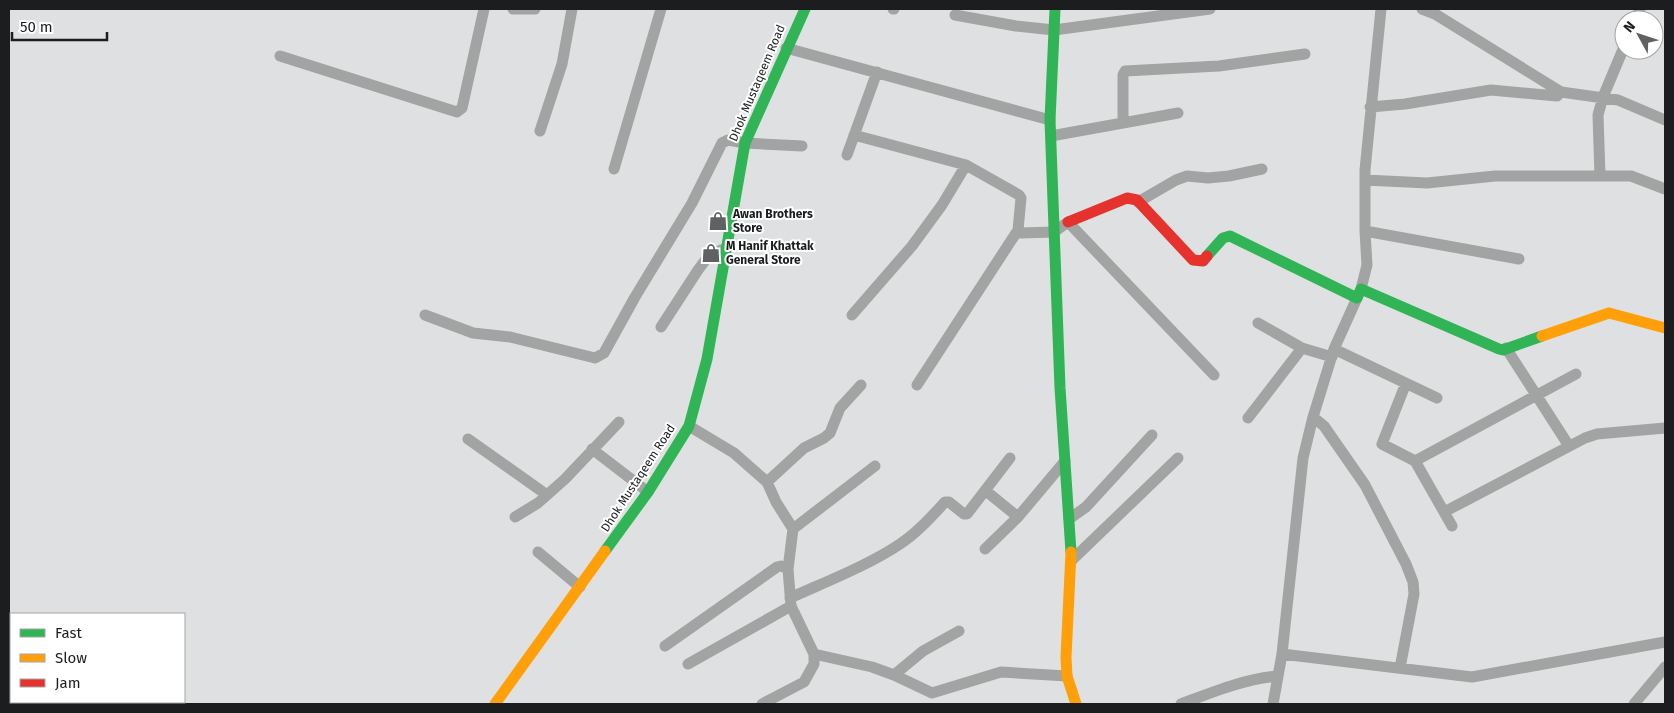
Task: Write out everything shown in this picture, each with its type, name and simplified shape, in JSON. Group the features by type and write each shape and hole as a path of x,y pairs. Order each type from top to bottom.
{"street":[{"path":"280,56 457,112 462,108 484,9"},
{"path":"513,9 535,9"},
{"path":"540,131 562,64 572,9"},
{"path":"614,170 661,9"},
{"name":"Dhok Mustaqeem Road","path":"496,704 648,492 689,426 707,359 745,143 805,9"},
{"path":"1054,9 1050,120 1060,388 1072,560 1066,657 1067,676 1076,704"},
{"path":"955,15 1016,26 1054,30 1210,9"},
{"path":"1273,704 1282,654 1303,458 1313,417 1333,353 1359,293 1367,265 1365,180 1370,107 1381,9"},
{"path":"1422,9 1436,12 1561,92 1618,100 1665,120"},
{"path":"786,48 1050,120"},
{"path":"1123,123 1123,75 1125,72 1219,66 1305,54"},
{"path":"1600,176 1598,114 1619,60"},
{"path":"847,154 877,72"},
{"path":"1370,107 1405,104 1491,90 1557,96 1561,92"},
{"path":"1051,136 1178,113"},
{"path":"854,135 966,165 1019,195 1021,198 1018,230 917,385"},
{"path":"425,315 473,334 510,337 595,358 600,356 604,354 635,297 692,203 722,142 728,140 745,143 802,146"},
{"path":"852,315 917,239 942,205 966,165"},
{"path":"1138,202 1176,180 1187,176 1208,178 1262,168"},
{"path":"1365,180 1427,183 1495,176 1631,176 1665,189"},
{"path":"1018,230 1021,232 1054,232 1068,222 1127,198 1138,202 1193,260 1203,262 1223,238 1230,236 1359,293 1500,349 1609,313 1665,328"},
{"path":"1068,222 1214,375"},
{"path":"1365,231 1519,259"},
{"path":"661,327 707,258 727,248"},
{"path":"1258,324 1302,348 1333,353 1437,398"},
{"path":"1248,418 1302,348"},
{"path":"1506,348 1569,446"},
{"path":"1415,461 1576,374"},
{"path":"1406,383 1382,444 1415,461 1452,526"},
{"path":"766,482 804,448 830,433 840,408 861,384"},
{"path":"1313,417 1324,426 1365,486 1406,564 1413,582 1414,594 1400,668"},
{"path":"515,516 538,503 565,479 619,422"},
{"path":"689,426 734,453 766,482 793,529 788,569 790,602 814,654 814,664 804,682 762,704"},
{"path":"1444,512 1585,438 1597,434 1665,428"},
{"path":"1069,519 1086,506 1152,435"},
{"path":"468,439 547,495"},
{"path":"592,449 648,492"},
{"path":"688,664 790,602 885,554 919,529 945,502 949,502 964,514 967,514 1010,458"},
{"path":"1072,560 1178,458"},
{"path":"984,549 1018,517 1065,461"},
{"path":"793,529 875,466"},
{"path":"986,491 1018,517"},
{"path":"538,552 580,587"},
{"path":"665,646 777,567 781,566 788,569"},
{"path":"894,675 923,651 959,632"},
{"path":"1282,654 1472,677 1665,642"},
{"path":"814,654 872,667 932,693 1001,672 1067,676"},
{"path":"1634,704 1665,667"},
{"path":"1181,704 1234,684 1260,677 1278,676"}],"traffic: fast":[{"path":"605,551 648,492 689,426 707,359 745,143 805,9"},
{"path":"1055,9 1050,120 1060,388 1071,552"},
{"path":"1207,256 1223,238 1230,236 1357,298 1361,289 1499,349 1503,350 1542,336"}],"traffic: slow":[{"path":"1542,336 1609,313 1665,328"},
{"path":"495,704 605,551"},
{"path":"1071,552 1066,657 1067,676 1076,704"}],"traffic: jam":[{"path":"1068,222 1127,198 1137,200 1193,260 1203,261 1207,256"}],"place":[{"name":"Awan Brothers Store","path":"718,221"},
{"name":"M Hanif Khattak General Store","path":"711,253"}]}
